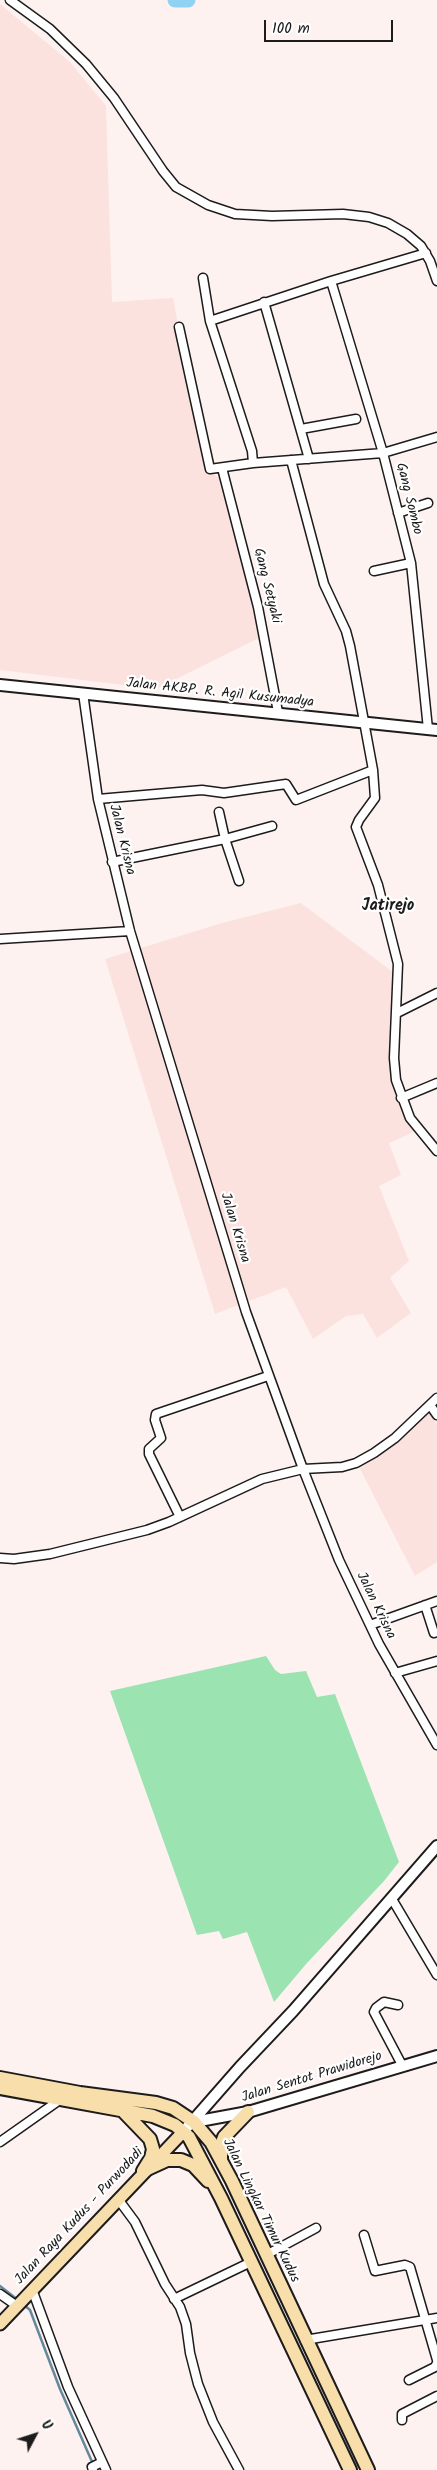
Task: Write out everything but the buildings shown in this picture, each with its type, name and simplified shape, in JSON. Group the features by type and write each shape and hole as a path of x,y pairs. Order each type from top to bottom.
{"highway":[{"name":"Jalan Lingkar Timur Kudus","path":"0,2078 80,2093 156,2103 174,2108 194,2122 211,2142 222,2160 305,2340 368,2470"},
{"path":"0,2088 152,2116 175,2124 189,2137 202,2159 350,2470"},
{"path":"123,2111 150,2139 153,2149 151,2158 143,2171"},
{"path":"222,2160 220,2145 224,2137 248,2112"},
{"path":"143,2171 167,2160 181,2160 194,2165 220,2198"}],"main road":[{"name":"Jalan AKBP. R. Agil Kusumadya","path":"0,685 278,712 433,730"},
{"path":"183,2132 194,2122 240,2067 293,2011 437,1846"},
{"name":"Jalan Sentot Prawidorejo","path":"194,2122 248,2112 437,2056"},
{"name":"Jalan Raya Kudus - Purwodadi","path":"0,2324 143,2171 183,2132"}],"street":[{"path":"10,0 50,29 86,64 114,98 162,171 176,187 193,198 224,210 243,214 343,214 369,217 388,223 408,234 426,253 437,281"},
{"path":"210,321 264,302 426,253"},
{"path":"204,278 210,321 252,451 253,463"},
{"name":"Gang Sombo","path":"331,281 383,453 411,563 433,730"},
{"path":"264,302 309,459"},
{"path":"179,327 210,469 253,463 383,453 437,437"},
{"path":"301,429 356,419"},
{"path":"291,460 324,584 346,631 350,646 373,770 375,798 356,827 378,885 396,952 399,976 394,1070 410,1118 437,1151"},
{"name":"Gang Setyaki","path":"222,468 258,607 278,712"},
{"path":"398,513 428,503"},
{"path":"374,571 411,563"},
{"name":"Jalan Krisna","path":"83,693 98,799 130,931 246,1312 302,1469 339,1560 395,1673 437,1744"},
{"path":"98,799 202,790 224,793 286,784 296,800 373,770"},
{"path":"218,812 224,839 239,881"},
{"path":"112,862 224,839 272,826"},
{"path":"0,939 130,931"},
{"path":"397,1014 437,993"},
{"path":"402,1098 437,1083"},
{"path":"180,1517 149,1454 149,1449 161,1438 155,1420 156,1414 268,1376"},
{"path":"0,1558 14,1559 50,1554 147,1530 180,1517 253,1482 302,1469 342,1467 361,1460 384,1446 437,1398"},
{"path":"430,1405 437,1415"},
{"path":"370,1625 437,1601"},
{"path":"426,1605 434,1633"},
{"path":"395,1673 437,1661"},
{"path":"392,1899 437,1975"},
{"path":"398,2005 384,2002 374,2012 402,2065"},
{"path":"0,2142 61,2099"},
{"path":"118,2199 135,2222 174,2299 180,2307 186,2324 190,2353 198,2384 213,2422 239,2470"},
{"path":"266,2255 316,2228"},
{"path":"364,2236 375,2271 405,2265 410,2266 437,2361 432,2368 409,2380"},
{"path":"174,2299 251,2262"},
{"path":"31,2293 99,2466"},
{"path":"0,2294 18,2305"},
{"path":"305,2340 437,2318"},
{"path":"402,2420 402,2414 437,2396"}],"shaded area":[{"path":"0,4 70,62 106,106 112,302 173,298 207,469 233,489 261,637 156,689 0,670"},
{"path":"301,903 397,975 393,1069 418,1130 389,1143 401,1175 379,1186 409,1261 390,1278 411,1313 377,1338 363,1314 346,1316 313,1339 286,1287 215,1314 105,959 222,923"},
{"path":"429,1411 437,1424 437,1562 415,1576 359,1467 377,1457"}],"green space":[{"path":"266,1656 275,1670 281,1674 306,1671 317,1697 335,1694 399,1862 274,2002 247,1932 223,1939 219,1931 197,1935 110,1691"}],"waterway":[{"path":"175,0 188,0"},
{"path":"0,2286 18,2300"},
{"path":"24,2305 30,2310 60,2389 93,2464"}],"district":[{"name":"Jatirejo","path":"388,907"}]}
